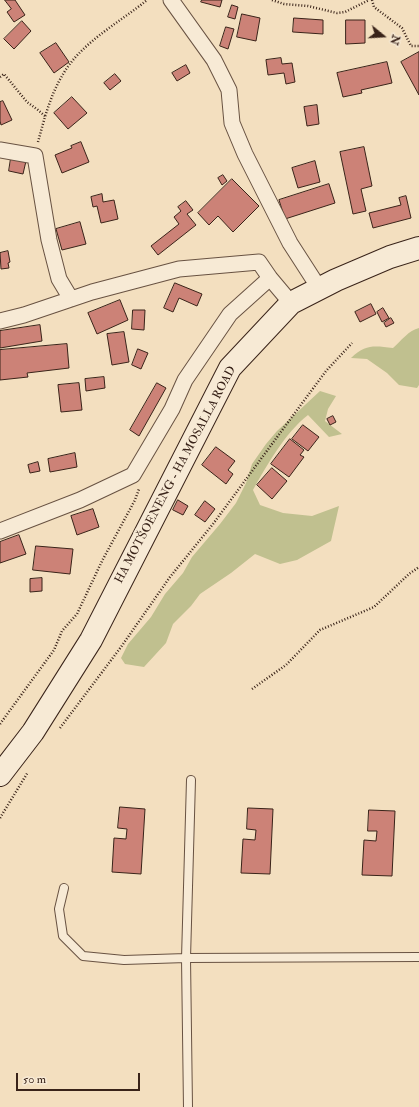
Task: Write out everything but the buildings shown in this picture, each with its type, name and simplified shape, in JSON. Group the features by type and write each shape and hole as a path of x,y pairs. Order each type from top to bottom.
{"main road":[{"name":"HA MOTŠOENENG - HA MOSALLA ROAD","path":"0,775 33,732 91,640 230,368 290,303 319,288 390,257 419,248"}],"street":[{"path":"171,0 214,60 229,90 232,123 245,154 290,243 319,288"},
{"path":"0,150 35,156 50,240 59,279 71,299"},
{"path":"0,321 24,315 92,292 179,269 259,262 290,303"},
{"path":"0,531 80,500 133,475 172,409 185,380 230,314 270,278"}],"lane":[{"path":"188,1107 186,958 191,780"},
{"path":"64,888 59,909 63,936 83,956 124,960 186,958 419,957"}],"path":[{"path":"35,156 45,117 62,75 78,54 114,24 147,0"},
{"path":"273,0 284,4 308,6 337,13 345,12 368,0"},
{"path":"372,0 374,7 402,28 411,46 419,46"},
{"path":"0,77 4,74 27,102 45,117"},
{"path":"58,732 170,577 213,524 317,383 352,343"},
{"path":"0,724 54,650 62,631 76,614 102,561 136,500 142,476 136,470"},
{"path":"252,688 286,666 320,630 374,608 409,574 419,567"},
{"path":"0,818 32,767"}],"green space":[{"path":"419,328 419,385 417,388 399,385 387,373 367,359 351,358 361,350 370,347 393,348 408,333"},
{"path":"320,391 336,396 328,409 325,421 342,434 329,437 308,415 284,440 270,460 253,490 260,505 283,513 312,516 339,506 331,541 297,560 280,564 255,554 231,573 200,594 191,606 173,624 166,643 144,667 125,664 121,658 128,644 151,617 165,594 183,573 192,557 236,503 246,483 252,464 266,444 277,431"}]}
